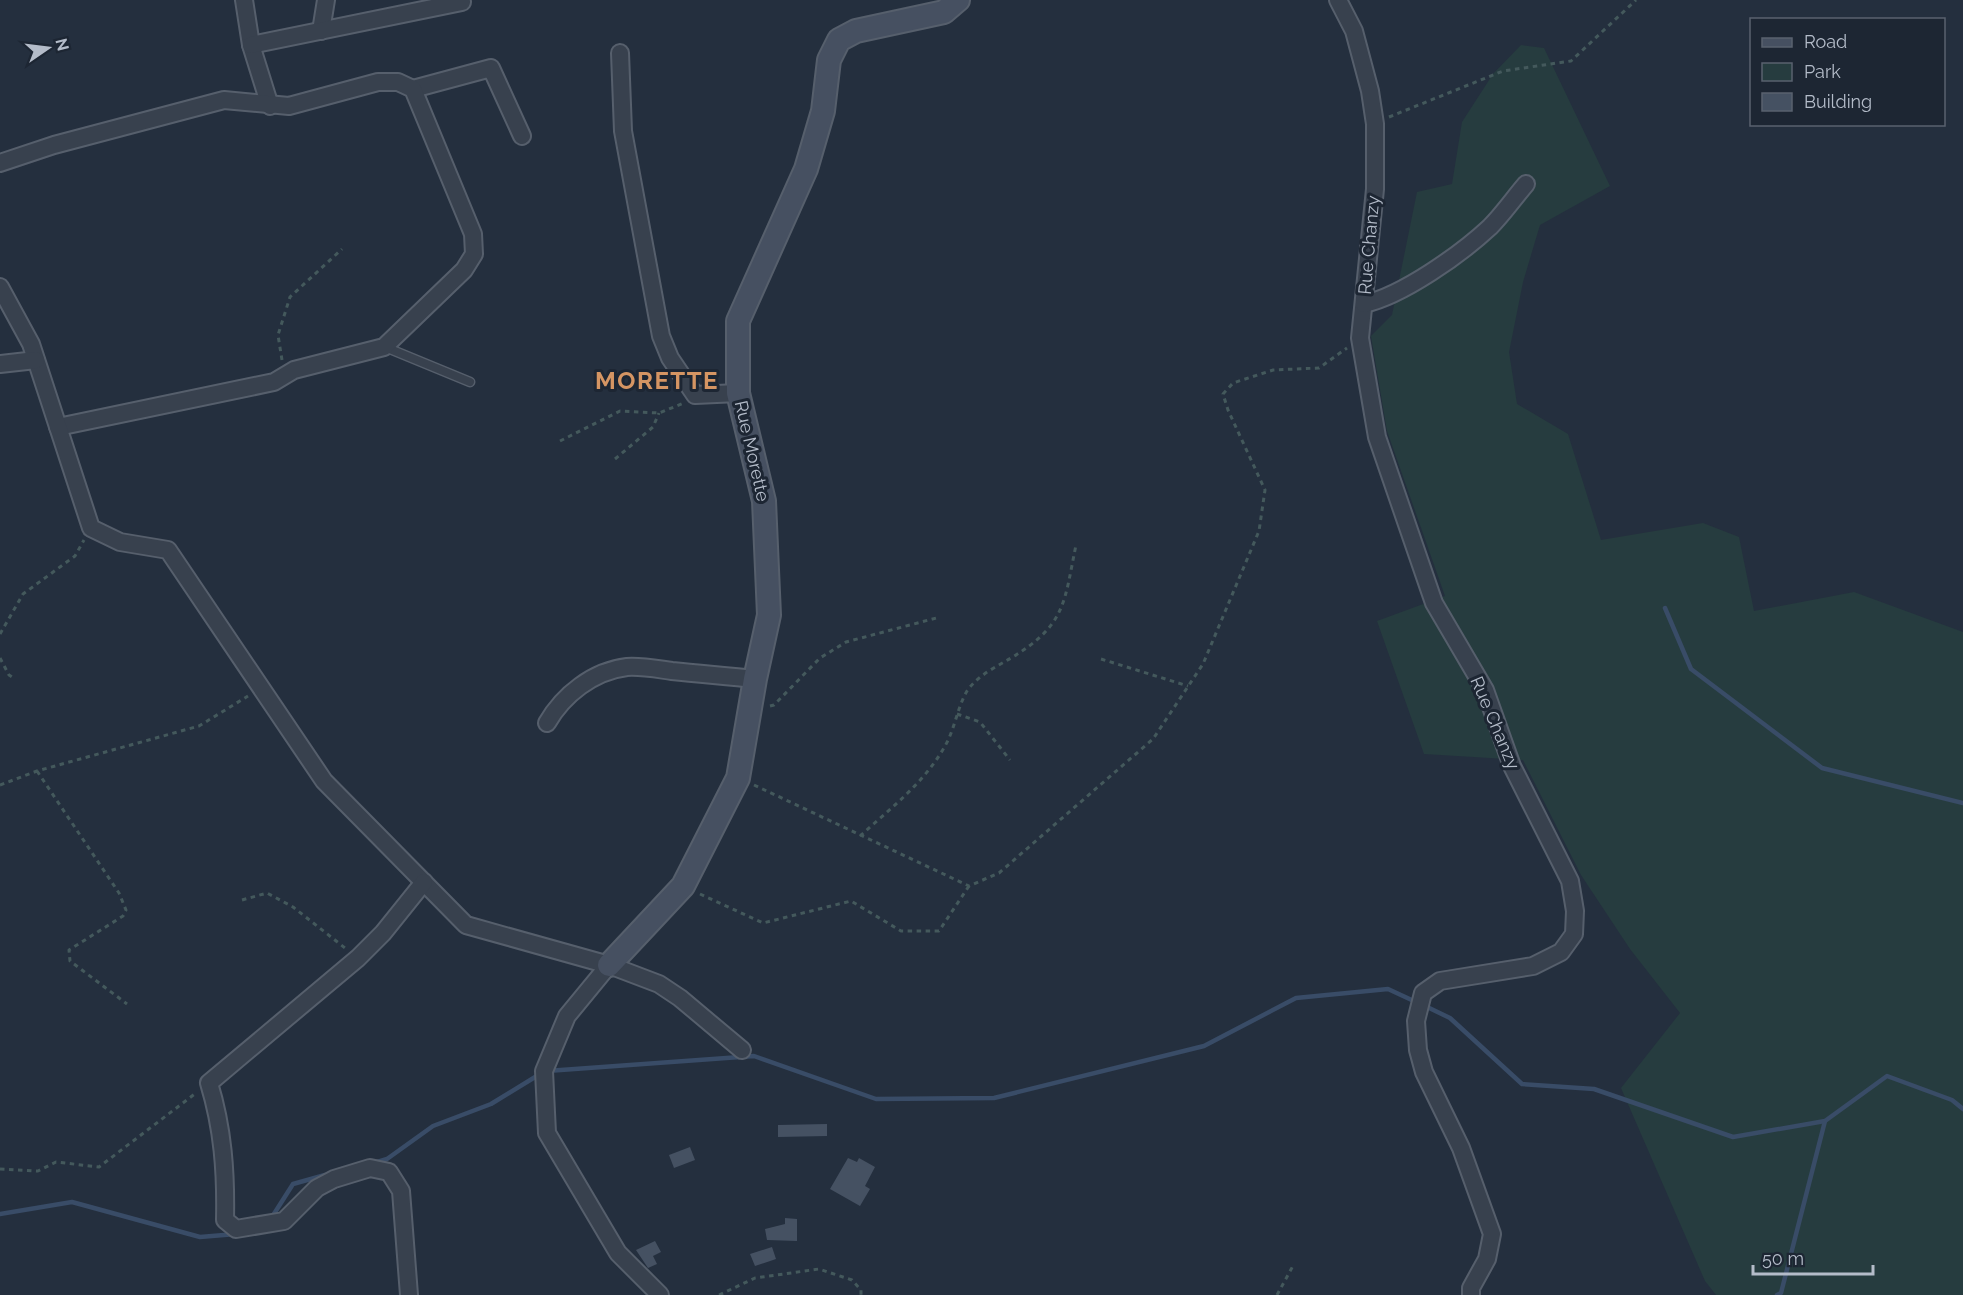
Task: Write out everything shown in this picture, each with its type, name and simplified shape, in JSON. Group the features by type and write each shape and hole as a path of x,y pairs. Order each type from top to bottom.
{"street":[{"path":"244,0 251,45 270,106"},
{"path":"321,31 326,0"},
{"name":"Rue Morette","path":"609,965 683,886 738,778 751,711 754,679 769,615 764,501 738,393 738,321 806,169 823,111 829,60 839,40 856,31 945,12 958,0"},
{"name":"Rue Chanzy","path":"1338,0 1354,31 1370,91 1375,124 1375,189 1360,338 1377,437 1434,601 1485,690 1512,766 1570,881 1575,911 1574,933 1561,952 1533,966 1440,981 1423,993 1416,1021 1418,1050 1424,1072 1461,1148 1492,1234 1487,1259 1472,1288 1471,1295"},
{"path":"251,45 462,2"},
{"path":"620,53 623,131 661,336 670,358 695,395 738,393"},
{"path":"0,163 54,145 203,104 224,100 289,106 378,82 398,82 413,88 491,68 522,136"},
{"path":"58,427 274,382 294,370 384,347 464,270 474,254 473,234 413,88"},
{"path":"1364,304 1384,299 1436,268 1490,227 1526,184"},
{"path":"1,290 31,344 90,528 120,542 168,550 324,781 466,925 609,965 659,984 680,998 742,1050"},
{"path":"0,364 36,360"},
{"path":"547,723 554,711 572,691 597,677 625,668 646,667 754,679"},
{"path":"409,1295 401,1191 389,1172 370,1168 334,1179 317,1188 284,1221 236,1228 229,1225 225,1220 226,1159 219,1116 209,1083 358,958 383,933 424,882"},
{"path":"609,965 567,1016 544,1071 547,1133 618,1253 660,1295"}],"lane":[{"path":"384,347 470,382"}],"path":[{"path":"1375,124 1503,70 1570,61 1636,0"},
{"path":"274,382 282,360 278,336 290,297 342,249"},
{"path":"683,886 763,923 851,901 901,931 939,932 969,886 999,873 1153,739 1203,664 1259,531 1265,490 1223,394 1233,383 1274,370 1319,368 1360,338"},
{"path":"560,441 620,411 659,413 680,406 695,395"},
{"path":"615,459 653,427 659,413"},
{"path":"0,634 23,594 75,556 90,528"},
{"path":"860,836 912,789 945,746 968,691 982,676 1025,650 1050,630 1063,609 1076,545"},
{"path":"751,711 774,705 820,658 846,642 940,617"},
{"path":"0,658 9,675 15,679"},
{"path":"1101,659 1188,686"},
{"path":"0,784 37,771 199,726 262,688"},
{"path":"957,714 980,722 1010,760"},
{"path":"37,771 119,893 126,910 123,916 69,950 70,961 127,1004"},
{"path":"738,778 969,886"},
{"path":"242,900 267,893 293,907 358,958"},
{"path":"0,1170 38,1171 56,1162 99,1167 209,1083"},
{"path":"1278,1295 1294,1264"},
{"path":"719,1295 755,1278 819,1269 852,1280 861,1290 861,1295"}],"green space":[{"path":"1521,45 1544,48 1610,186 1540,225 1523,282 1509,352 1517,404 1568,434 1601,540 1703,523 1739,537 1754,611 1854,592 1963,632 1963,1295 1716,1295 1705,1281 1621,1088 1680,1013 1630,949 1581,875 1523,760 1424,754 1377,621 1445,596 1387,431 1371,336 1392,315 1417,192 1452,184 1462,122 1493,74"}],"building":[{"path":"827,1124 827,1136 778,1137 778,1125"},
{"path":"690,1147 695,1160 674,1168 669,1155"},
{"path":"848,1158 857,1162 859,1158 875,1167 865,1186 870,1189 860,1206 830,1189"},
{"path":"785,1218 797,1219 797,1241 767,1240 765,1229 785,1224"},
{"path":"655,1241 661,1252 653,1256 657,1264 648,1268 636,1250"},
{"path":"772,1247 776,1259 755,1266 750,1254"}],"waterway":[{"path":"1665,608 1691,669 1822,768 1963,803"},
{"path":"547,1071 754,1056 876,1099 994,1098 1204,1046 1296,998 1388,989 1416,1002"},
{"path":"1423,1005 1450,1018 1522,1084 1594,1089 1733,1137 1825,1121 1887,1076 1952,1100 1963,1109"},
{"path":"374,1163 387,1159 433,1126 491,1104 540,1074"},
{"path":"1777,1295 1781,1293 1825,1121"},
{"path":"272,1217 293,1184 325,1175"},
{"path":"0,1214 72,1202 200,1237 236,1234"}],"district":[{"name":"MORETTE","path":"657,381"}]}
